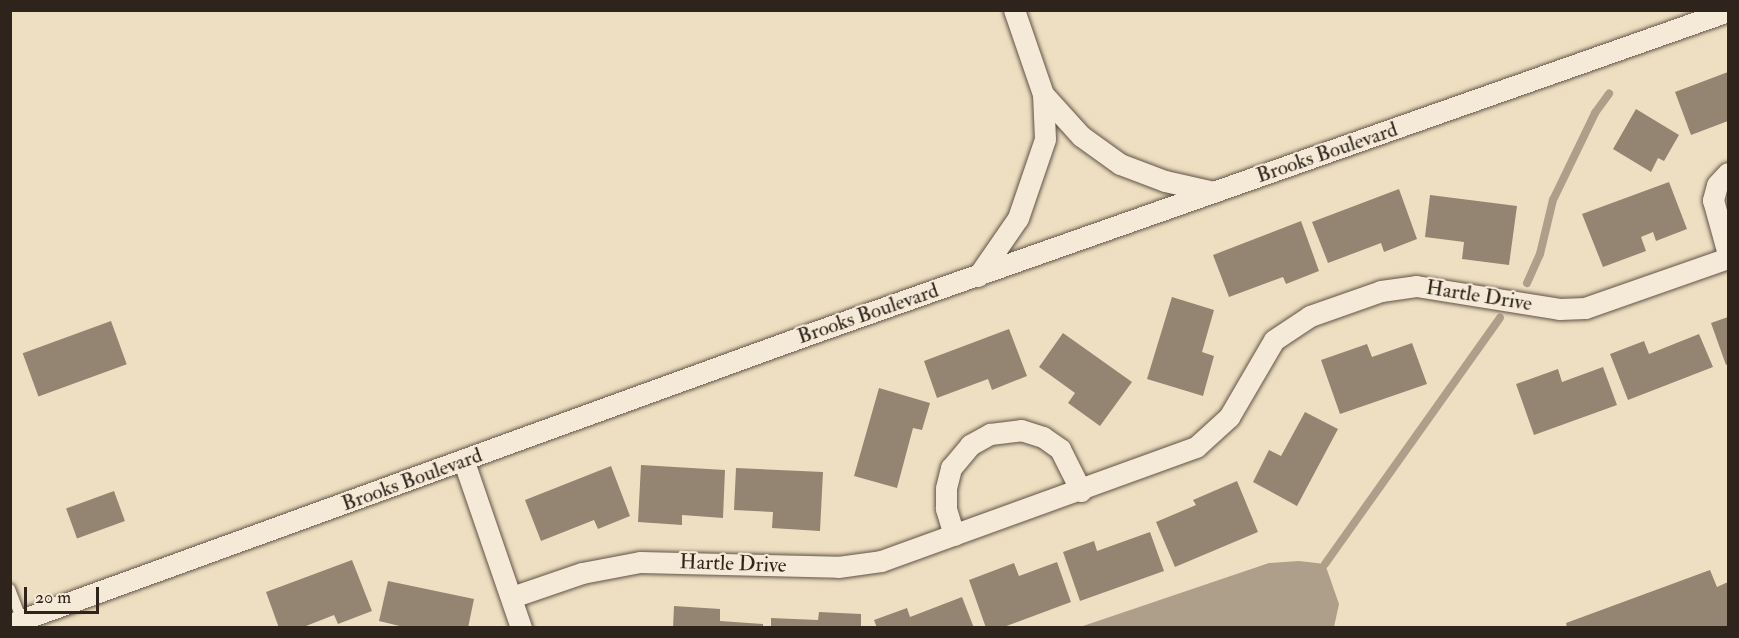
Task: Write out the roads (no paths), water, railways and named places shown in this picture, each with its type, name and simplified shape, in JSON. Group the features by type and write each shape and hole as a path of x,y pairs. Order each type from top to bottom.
{"street":[{"path":"978,276 1018,218 1036,174 1045,139 1043,93 1014,10"},
{"name":"Brooks Boulevard","path":"16,622 978,276 1728,11"},
{"path":"1043,93 1081,136 1120,164 1165,181 1216,192"},
{"name":"Hartle Drive","path":"512,597 582,573 640,562 859,566 1081,491 1176,457 1206,440 1229,417 1274,340 1310,316 1381,291 1416,286 1559,309 1585,308 1728,256 1713,200 1717,184 1728,173"},
{"path":"954,535 946,508 946,488 951,468 970,445 990,434 1021,430 1043,437 1060,449 1081,491"},
{"path":"464,462 521,627"}],"lane":[{"path":"10,589 16,622"}],"waterway":[{"path":"1527,283 1540,254 1553,200 1595,113 1609,94"},
{"path":"1325,564 1500,318"}]}
